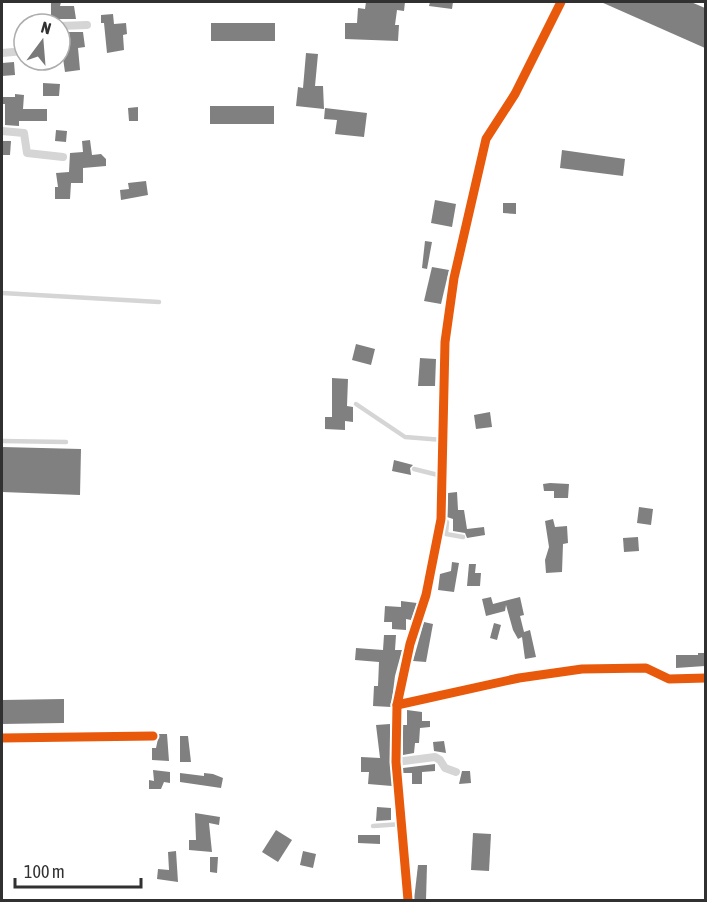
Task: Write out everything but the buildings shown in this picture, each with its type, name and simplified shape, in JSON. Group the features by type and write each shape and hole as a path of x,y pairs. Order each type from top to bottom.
{"street":[{"path":"408,900 396,762 397,705 410,644 426,595 441,519 445,342 449,309 486,139 515,94 561,2"},
{"path":"72,26 87,25"},
{"path":"2,130 24,133 27,153 63,157"},
{"path":"397,705 519,678 582,669 646,668 669,679 705,678"},
{"path":"2,738 153,736"},
{"path":"396,762 435,757 445,768 456,772"}],"lane":[{"path":"2,293 159,302"},
{"path":"356,404 405,437 443,440"},
{"path":"2,441 66,442"},
{"path":"414,469 442,476"},
{"path":"441,519 447,522 446,534 462,537"},
{"path":"373,826 402,825"}],"cycle path":[{"path":"408,900 396,762 397,705 410,644 426,595 441,519 445,342 454,278 486,139 515,94 561,2"},
{"path":"397,705 519,678 582,669 646,668 669,679 706,678"},
{"path":"2,738 153,736"}]}
